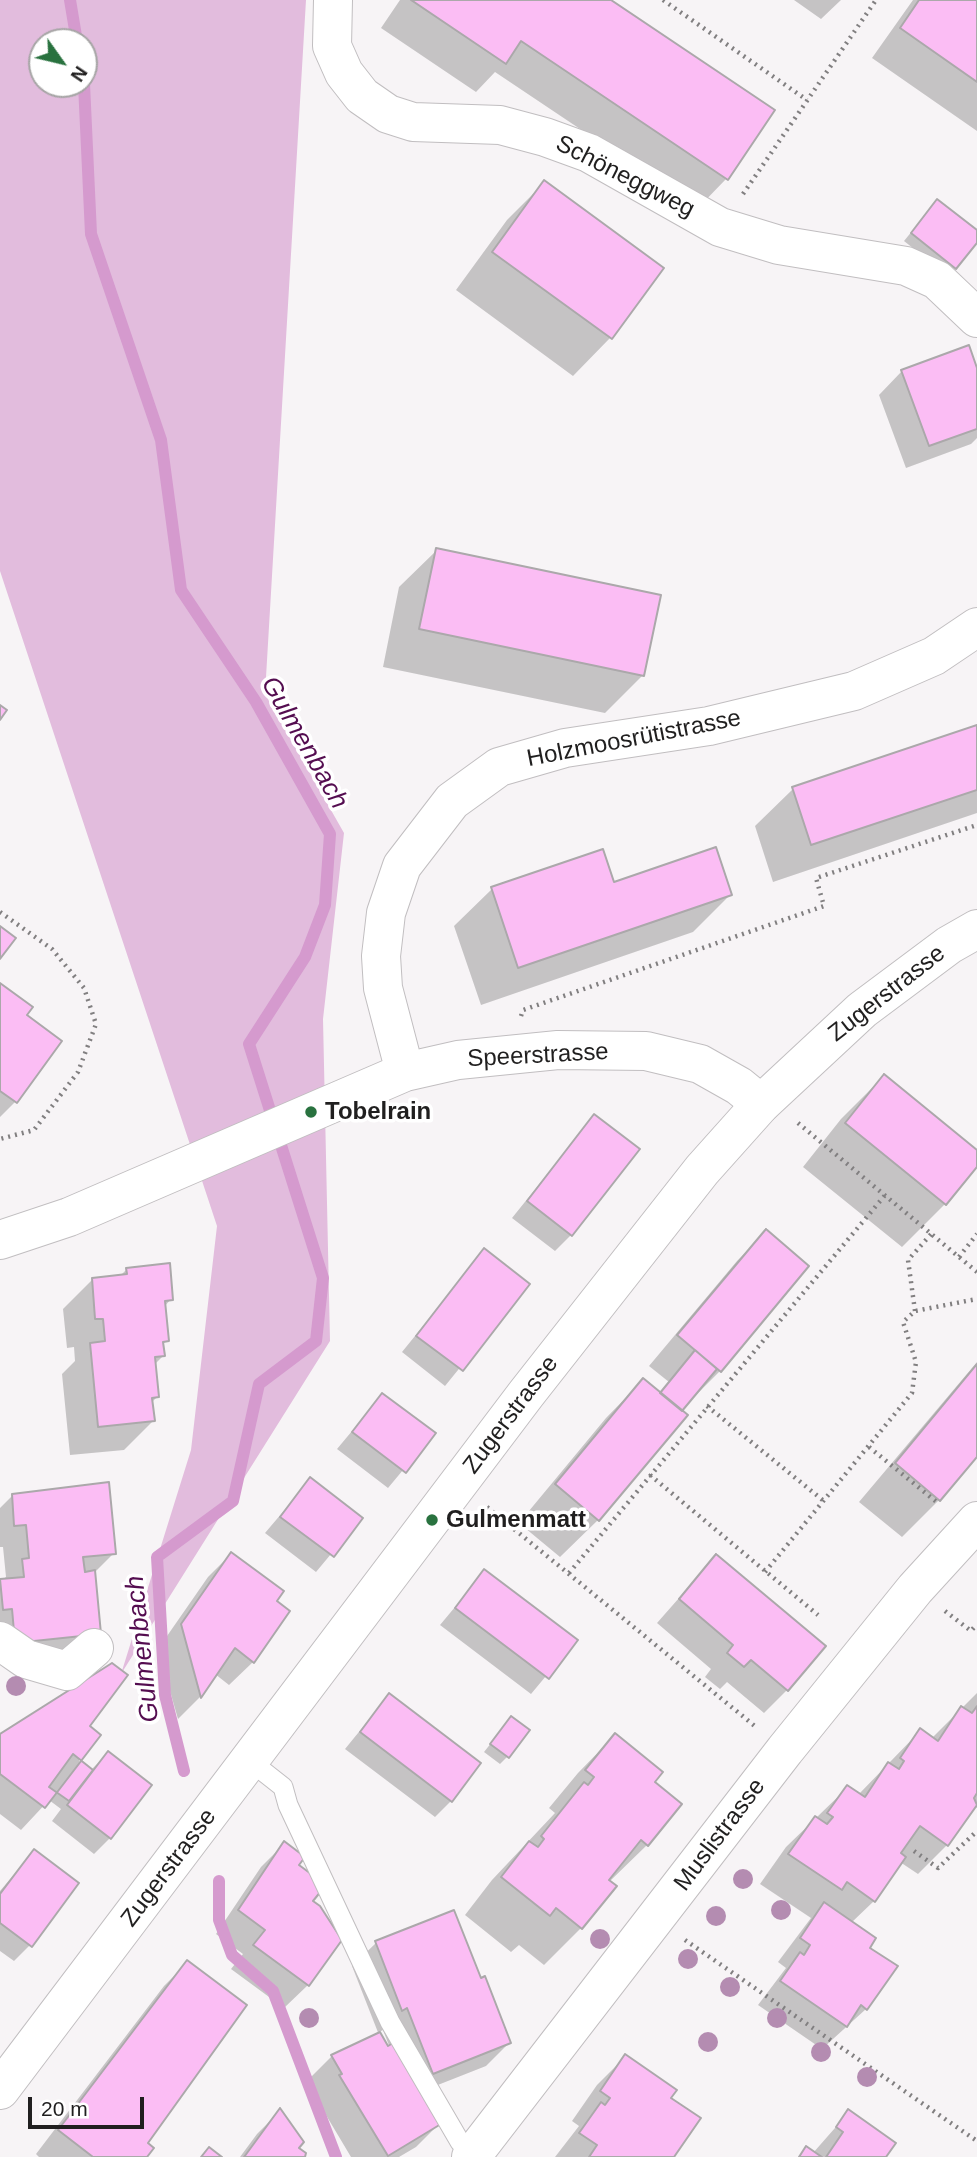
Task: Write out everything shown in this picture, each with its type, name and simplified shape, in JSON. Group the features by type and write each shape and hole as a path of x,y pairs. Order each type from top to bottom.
{"street":[{"name":"Schöneggweg","path":"333,0 331,46 344,73 362,96 388,114 412,122 500,125 545,137 589,153 720,227 779,245 906,266 937,280 977,318"},
{"name":"Holzmoosrütistrasse","path":"405,1072 383,988 381,956 386,913 402,866 452,801 499,767 565,748 709,726 854,691 934,656 977,627"},
{"name":"Zugerstrasse","path":"0,2090 457,1486 702,1170 761,1104 862,1010 949,945 977,929"},
{"name":"Speerstrasse","path":"0,1240 69,1217 405,1072 507,1053 646,1051 701,1064 739,1086 761,1104"},
{"name":"Muslistrasse","path":"473,2155 872,1642 977,1521"},
{"path":"0,1641 26,1658 67,1671 94,1648"}],"lane":[{"path":"250,1761 282,1787 390,2022 460,2142 473,2155"}],"path":[{"path":"663,0 807,100"},
{"path":"720,227 876,0"},
{"path":"507,1053 523,1010 824,906 816,878 977,825"},
{"path":"0,912 52,949 84,988 96,1024 78,1072 34,1130 0,1139"},
{"path":"795,1120 977,1272"},
{"path":"569,1573 886,1194"},
{"path":"915,1311 908,1260 932,1233"},
{"path":"959,1257 977,1234"},
{"path":"765,1572 912,1393 916,1362 903,1322 915,1311 977,1299"},
{"path":"707,1406 825,1502"},
{"path":"869,1447 933,1500"},
{"path":"650,1475 818,1615"},
{"path":"457,1486 494,1511 752,1724"},
{"path":"914,1851 938,1868 977,1831"},
{"path":"655,1920 977,2141"}],"shaded area":[{"path":"0,0 306,0 265,694 344,833 323,1019 330,1341 121,1674 191,1450 217,1226 0,571"}],"building":[{"path":"411,0 611,0 775,110 728,180 521,41 506,64"},
{"path":"919,0 977,0 977,82 900,28"},
{"path":"544,180 664,268 612,339 492,252"},
{"path":"937,199 977,230 977,243 956,269 911,233"},
{"path":"969,345 977,368 977,429 929,446 901,370"},
{"path":"436,548 661,595 644,676 419,629"},
{"path":"0,705 7,710 0,720"},
{"path":"977,725 977,790 811,845 792,787"},
{"path":"716,847 732,895 518,968 491,887 603,849 614,882"},
{"path":"0,926 16,938 0,959"},
{"path":"0,983 33,1007 27,1015 62,1041 17,1103 0,1091"},
{"path":"884,1074 977,1150 977,1167 946,1205 845,1123"},
{"path":"594,1114 640,1149 572,1236 527,1201"},
{"path":"766,1229 809,1266 721,1372 677,1335"},
{"path":"484,1248 530,1284 463,1371 416,1336"},
{"path":"170,1263 173,1300 165,1301 169,1341 163,1342 165,1356 155,1357 159,1397 152,1398 155,1421 98,1427 90,1343 105,1341 103,1319 95,1319 92,1278 127,1274 126,1268"},
{"path":"695,1350 717,1369 682,1411 660,1393"},
{"path":"977,1364 977,1457 940,1501 895,1463"},
{"path":"643,1378 688,1415 599,1521 555,1484"},
{"path":"382,1393 436,1433 406,1473 352,1432"},
{"path":"310,1477 363,1518 334,1557 280,1517"},
{"path":"109,1482 116,1554 83,1557 85,1572 95,1570 101,1634 15,1643 12,1609 3,1610 0,1579 24,1577 22,1559 29,1558 26,1525 14,1526 12,1494"},
{"path":"231,1552 284,1591 277,1601 290,1611 254,1663 235,1648 201,1698 181,1624"},
{"path":"716,1554 826,1646 788,1691 751,1660 744,1667 727,1653 733,1645 679,1599"},
{"path":"484,1569 578,1640 549,1679 455,1608"},
{"path":"112,1663 128,1675 90,1726 101,1735 45,1808 0,1774 0,1734"},
{"path":"389,1693 481,1763 452,1802 360,1732"},
{"path":"961,1706 972,1713 977,1706 977,1793 974,1798 977,1805 948,1846 920,1826 901,1853 906,1857 875,1902 847,1882 842,1890 788,1854 815,1816 827,1824 833,1817 827,1813 847,1785 865,1797 888,1762 899,1769 904,1761 900,1758 920,1728 938,1741"},
{"path":"511,1716 530,1730 509,1758 490,1744"},
{"path":"615,1733 663,1772 655,1782 682,1804 648,1846 641,1840 609,1880 617,1886 582,1929 556,1908 550,1916 501,1877 529,1841 538,1847 544,1839 541,1836 584,1782 588,1785 594,1777 585,1770"},
{"path":"108,1751 152,1785 111,1839 67,1805"},
{"path":"73,1754 93,1770 69,1801 49,1787"},
{"path":"284,1841 305,1857 299,1865 326,1885 313,1901 320,1906 342,1940 309,1986 253,1945 265,1930 238,1910"},
{"path":"34,1849 79,1883 32,1947 0,1923 0,1894"},
{"path":"824,1902 876,1938 870,1948 898,1966 867,2010 861,2005 847,2027 780,1981 800,1952 804,1955 810,1945 800,1938"},
{"path":"454,1910 481,1978 485,1976 511,2043 433,2074 407,2008 402,2011 375,1941"},
{"path":"187,1960 247,2005 148,2143 154,2148 147,2157 93,2157 58,2130"},
{"path":"380,2032 388,2046 393,2043 441,2124 388,2156 339,2075 342,2074 331,2055"},
{"path":"625,2054 677,2090 671,2098 701,2118 674,2157 589,2157 597,2145 579,2133 601,2102 605,2105 610,2098 600,2091"},
{"path":"280,2108 304,2142 299,2148 306,2153 305,2157 244,2157"},
{"path":"848,2109 896,2143 886,2157 826,2157 843,2132 836,2127"},
{"path":"806,2146 822,2157 799,2157"},
{"path":"209,2147 222,2157 201,2157"}],"waterway":[{"name":"Gulmenbach","path":"70,0 75,28"},
{"name":"Gulmenbach","path":"85,98 91,234 161,440 181,590 256,702 330,834 325,905 305,957 249,1044 323,1278 316,1341 259,1384 233,1501 157,1557 165,1695 184,1771"},
{"name":"Gulmenbach","path":"219,1881 219,1920 232,1955 273,1991 336,2157"}],"place":[{"name":"Tobelrain","path":"311,1112"},
{"name":"Gulmenmatt","path":"432,1520"}]}
